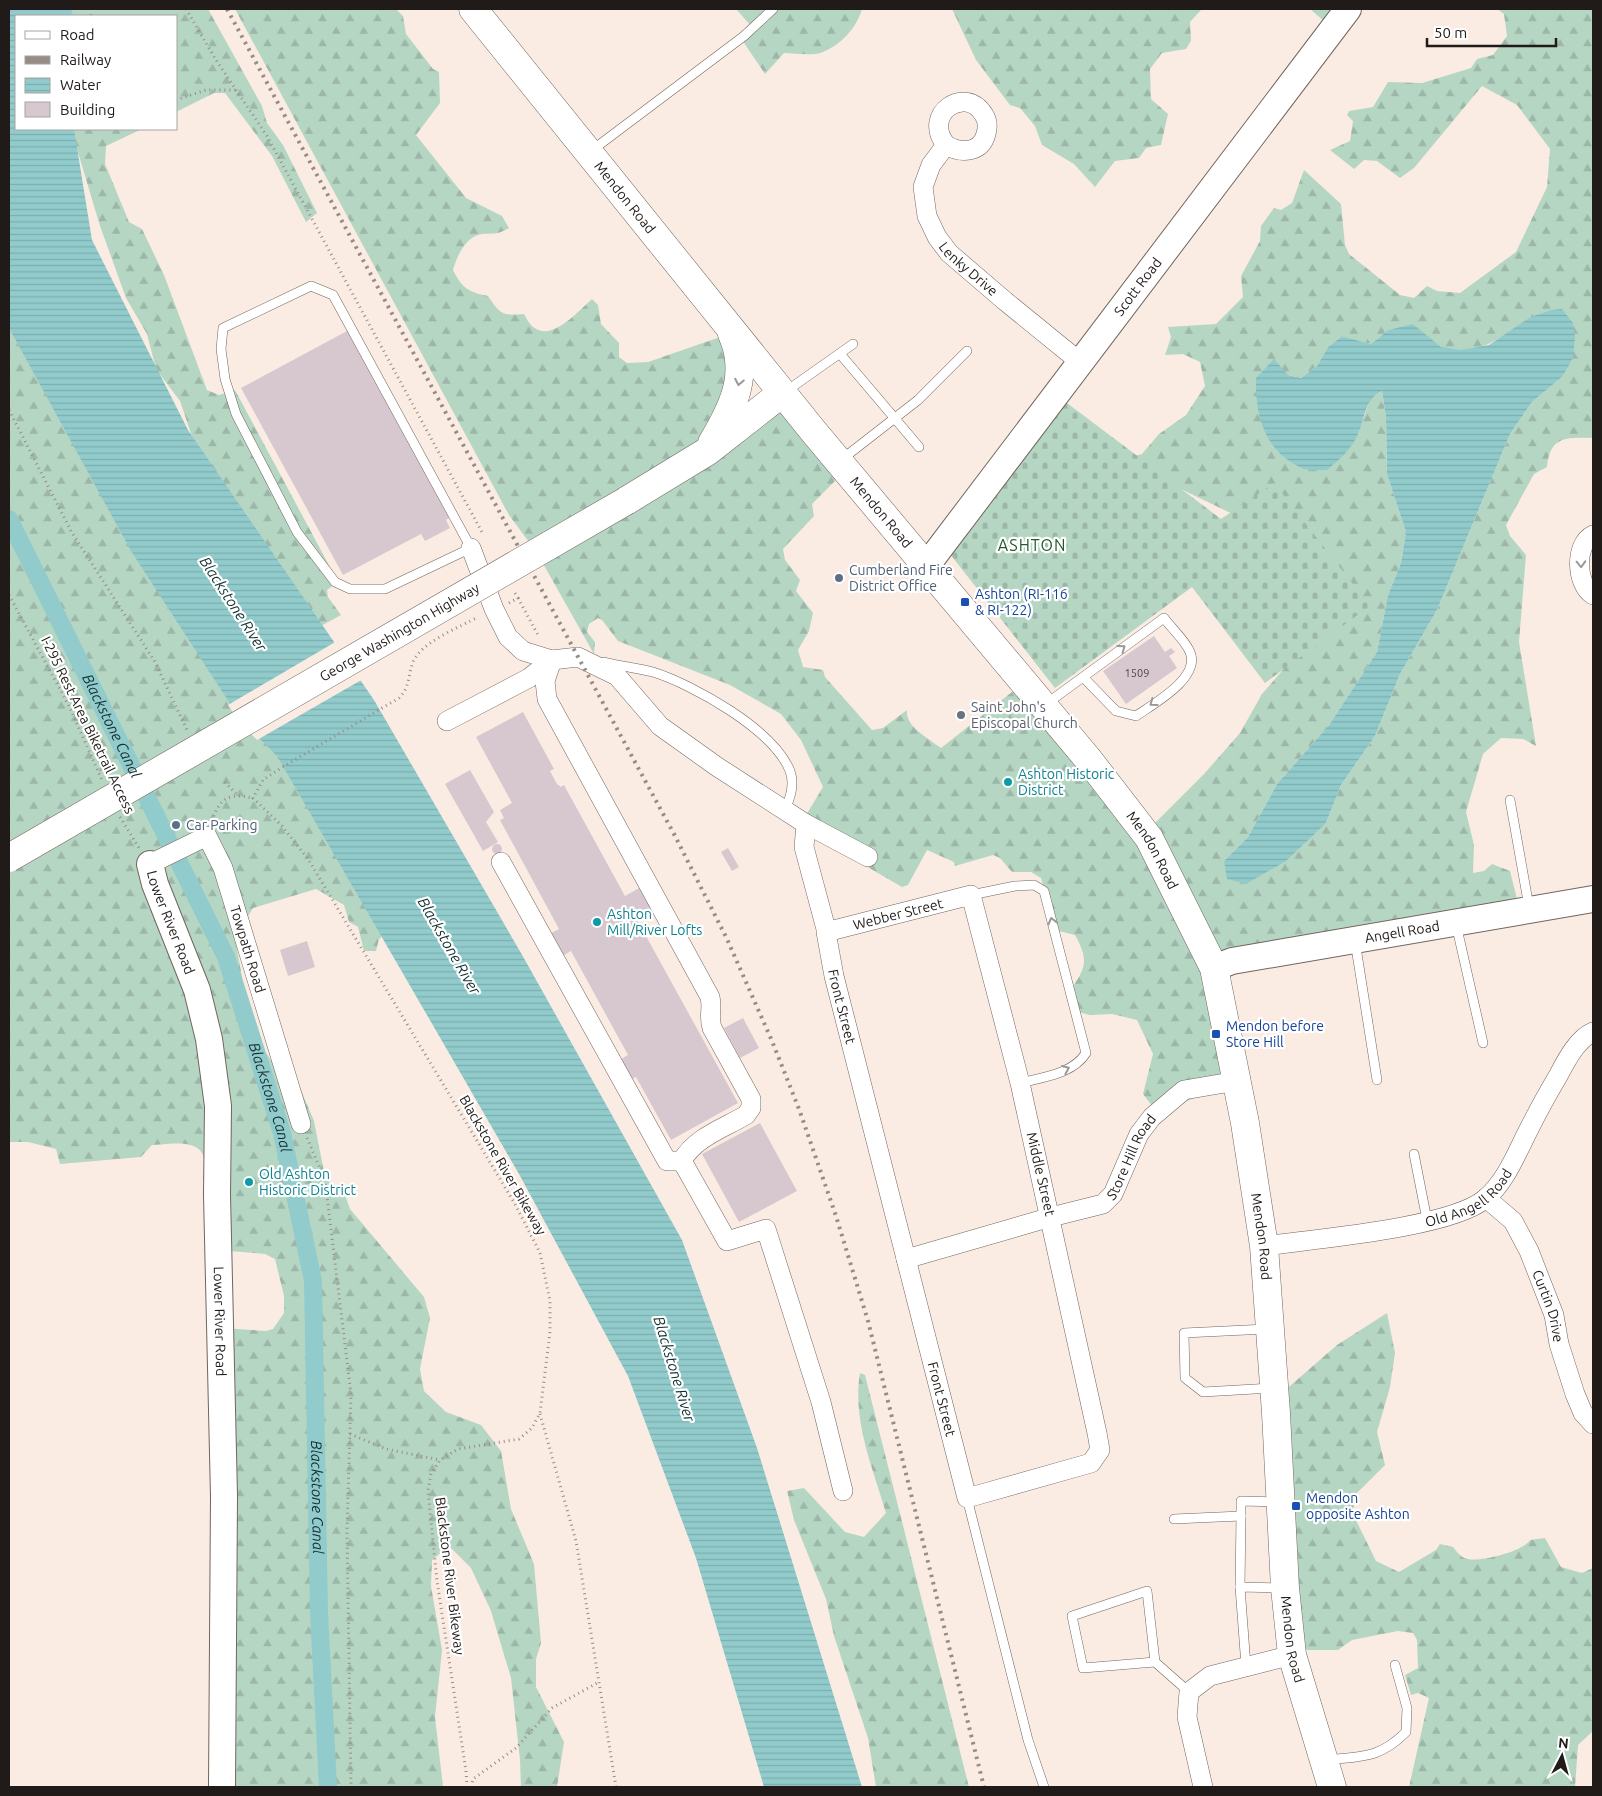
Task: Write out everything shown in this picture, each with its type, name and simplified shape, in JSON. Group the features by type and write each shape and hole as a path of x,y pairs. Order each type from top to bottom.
{"main road":[{"name":"Mendon Road","path":"473,9 725,319 838,462 927,565 1088,759 1149,838 1214,968 1236,1081 1264,1246 1275,1388 1285,1588 1292,1655 1332,1787"},
{"path":"708,451 731,408 740,377 738,350 725,319"},
{"name":"George Washington Highway","path":"9,858 626,501 708,451 782,393"}],"street":[{"name":"Scott Road","path":"927,565 1348,9"},
{"name":"Lenky Drive","path":"946,145 931,165 923,188 927,216 937,237 950,253 1080,362"},
{"path":"1593,535 1588,538 1581,548 1580,564 1585,586 1593,595"},
{"path":"471,548 494,610 508,637 523,651 552,660 578,657 617,676 660,726 784,812 868,857"},
{"path":"447,721 529,678 552,660"},
{"path":"552,660 545,681 548,698 710,997 712,1005 708,1016 712,1028 750,1099 752,1108 746,1115 700,1141 688,1151 682,1161"},
{"name":"Front Street","path":"806,824 804,847 826,932 834,976 968,1498"},
{"path":"153,862 200,840"},
{"name":"Towpath Road","path":"200,840 224,868 301,1124"},
{"name":"Lower River Road","path":"153,862 154,884 197,990 209,1039 218,1106 217,1194 224,1496 222,1787"},
{"path":"501,862 667,1161 682,1161"},
{"name":"Webber Street","path":"826,932 971,895"},
{"name":"Middle Street","path":"968,1498 1091,1463 1100,1450 1051,1216 1020,1083 971,895"},
{"name":"Angell Road","path":"1214,968 1232,961 1593,899"},
{"name":"Old Angell Road","path":"1264,1246 1384,1229 1427,1220 1462,1211 1486,1198 1501,1180 1566,1062 1583,1038 1593,1032"},
{"name":"Store Hill Road","path":"906,1259 1051,1216 1103,1204 1113,1194 1139,1134 1152,1117 1184,1090 1236,1081"},
{"path":"682,1161 727,1241 766,1229 821,1402 843,1491"},
{"name":"Curtin Drive","path":"1486,1198 1513,1221 1529,1251 1554,1315 1559,1344 1575,1394 1583,1413 1593,1424"},
{"path":"1203,1787 1187,1717 1189,1692 1210,1676 1292,1655"}],"lane":[{"path":"589,153 744,36 773,9"},
{"path":"311,286 333,295 471,548 385,589 350,588 335,582 297,532 236,414 225,379 221,348 223,328 311,286"},
{"path":"782,393 841,355 853,344"},
{"path":"838,462 918,400 967,351"},
{"path":"841,355 919,447"},
{"path":"1043,706 1164,618 1191,653 1191,667 1183,681 1136,716 1116,711 1083,677"},
{"path":"578,657 653,672 702,694 756,729 780,755 790,772 792,795 784,812"},
{"path":"1510,800 1530,909"},
{"path":"971,895 1015,886 1034,885 1044,891 1047,901 1086,1053 1079,1063 1064,1070 1020,1083"},
{"path":"1456,922 1483,1043"},
{"path":"1354,939 1377,1080"},
{"path":"1414,1154 1427,1220"},
{"path":"1270,1328 1184,1334 1185,1378 1203,1392 1275,1388"},
{"path":"968,1498 1028,1740 1044,1787"},
{"path":"1246,1666 1240,1587 1241,1501 1281,1502"},
{"path":"1174,1519 1241,1516"},
{"path":"1240,1587 1285,1588"},
{"path":"1156,1662 1083,1668 1072,1616 1147,1592 1156,1662 1189,1692"},
{"path":"1324,1760 1374,1755 1389,1748 1406,1732 1408,1708 1395,1665"}],"path":[{"path":"178,99 206,90 237,90"},
{"path":"9,410 71,531 155,662 191,737"},
{"name":"I-295 Rest Area Biketrail Access","path":"9,595 69,706 104,784"},
{"path":"518,598 552,660"},
{"path":"200,840 216,810 224,800 237,795 253,798 263,780 393,703"},
{"path":"225,782 237,795"},
{"name":"Blackstone River Bikeway","path":"253,798 282,826 308,859 515,1204 540,1254 550,1301 550,1332 540,1413 532,1428 519,1439 458,1449 440,1460 431,1474 428,1491 437,1580 467,1787"},
{"name":"I-295 Rest Area Biketrail Access","path":"118,812 153,862"},
{"path":"301,1124 325,1180 351,1394 348,1540 351,1787"},
{"path":"540,1413 576,1541 616,1787"},
{"path":"350,1434 386,1449 440,1460"},
{"path":"470,1787 473,1778 516,1748 552,1708 599,1682"}],"green space":[{"path":"69,9 208,9 262,106 267,123 283,145 317,213 306,222 272,156 225,93 214,93 178,111 178,15 71,15"},
{"path":"235,9 396,9 403,16 406,34 433,69 439,72 440,103 416,135 466,198 502,216 509,228 499,233 482,234 471,238 460,253 453,270 459,281 471,291 488,296 502,312 511,315 524,314 531,325 540,330 548,331 558,328 592,299 598,305 601,324 619,343 619,357 627,363 648,362 726,335 744,433 791,406 842,474 812,504 814,516 783,549 785,560 800,580 796,591 813,613 809,631 798,650 803,667 823,670 825,677 872,730 883,728 907,710 907,716 914,727 941,748 1021,685 1141,837 1204,774 1240,733 1262,694 1308,641 1272,533 1133,466 1132,457 1142,454 1159,434 1186,415 1205,386 1200,362 1183,354 1165,355 1171,337 1168,327 1216,324 1243,297 1241,276 1260,241 1261,226 1274,208 1281,210 1292,203 1304,170 1341,204 1345,245 1349,254 1400,295 1414,298 1427,286 1437,291 1460,293 1516,252 1547,187 1550,149 1517,105 1482,86 1414,168 1400,178 1377,161 1364,160 1354,169 1330,150 1350,141 1353,121 1347,115 1349,111 1373,107 1388,82 1422,83 1471,68 1477,59 1493,55 1507,36 1504,14 1497,9 1593,9 1593,438 1567,439 1556,444 1552,449 1547,467 1534,474 1506,525 1510,536 1526,555 1519,642 1536,746 1523,739 1501,738 1483,754 1466,812 1474,845 1473,873 1484,871 1492,864 1510,871 1521,915 1215,962 1235,1092 1205,1095 1178,1105 1159,1115 1143,1094 1153,1054 1137,1020 1112,1014 1090,1015 1074,1011 1069,992 1082,971 1084,965 1083,952 1075,935 1055,930 1041,878 1031,872 1012,872 1000,858 993,855 955,866 954,862 927,850 908,885 902,887 819,839 800,825 823,787 801,740 781,714 730,685 618,641 602,620 598,618 589,624 587,632 595,642 594,654 537,553 509,515","holes":["1530,317 1562,377 1532,402 1510,434 1437,610 1400,674 1375,736 1341,785 1326,823 1246,884 1224,861 1248,837 1277,784 1329,725 1377,652 1388,595 1401,563 1406,532 1387,474 1386,417 1382,391 1370,399 1358,434 1257,378 1288,375 1301,378 1317,366 1328,347 1342,336 1371,344 1388,330 1413,325 1441,347 1453,351 1465,351 1477,349 1500,338"]},
{"path":"736,9 862,9 852,30 834,46 816,54 784,53 765,74 740,37 751,26"},
{"path":"952,9 1202,9 1190,22 1191,41 1186,49 1162,53 1150,69 1151,99 1168,114 1161,145 1146,148 1139,158 1115,161 1095,187 1074,164 1042,145 1035,126 1020,108 1010,105 976,60"},
{"path":"1310,9 1346,9 1332,28"},
{"path":"71,130 140,130 106,146 105,164 129,222 142,229 164,275 207,390 219,395 235,390 338,582 327,590 328,597 341,615 319,627 199,457 180,401 156,369 147,334 126,298 100,226"},
{"path":"9,319 388,932 379,939 376,951 364,951 358,927 349,922 344,905 316,889 253,908 235,938 242,977 234,1010 247,1026 256,1049 267,1054 279,1073 291,1079 300,1088 314,1121 324,1172 331,1185 345,1195 350,1209 424,1297 430,1318 420,1369 424,1391 446,1412 481,1425 501,1451 511,1509 534,1564 541,1643 536,1659 536,1687 564,1742 557,1787 521,1787 511,1678 491,1611 471,1568 449,1546 432,1560 431,1586 442,1650 435,1717 443,1787 222,1787 222,1328 266,1331 273,1329 284,1313 284,1296 275,1259 265,1254 219,1250 217,1194 203,1178 204,1157 194,1146 187,1144 152,1145 141,1157 60,1164 56,1149 28,1142 9,1142"},
{"path":"1063,400 1221,519 1274,483 1370,606 1265,683 1192,587 1055,688 950,554"},
{"path":"1387,1313 1395,1353 1390,1387 1377,1432 1385,1465 1357,1493 1352,1512 1376,1561 1399,1572 1436,1550 1440,1544 1453,1547 1459,1555 1468,1559 1482,1559 1511,1552 1530,1540 1545,1538 1561,1567 1582,1573 1593,1568 1593,1731 1578,1745 1575,1787 1409,1787 1429,1698 1418,1693 1411,1695 1405,1675 1418,1668 1417,1640 1413,1633 1398,1631 1352,1640 1338,1650 1298,1650 1275,1399 1337,1345"},
{"path":"860,1373 865,1375 969,1787 876,1787 868,1738 834,1636 826,1599 794,1520 787,1491 804,1488 845,1532 864,1537 886,1513 861,1427 858,1391"}],"water":[{"name":"Blackstone River","path":"9,9 71,9 73,15 15,15 15,130 74,130 92,240 188,430 374,700 521,953 682,1240 757,1448 862,1787 764,1787 696,1558 628,1376 519,1174 277,756 240,719 131,551 9,328"},
{"path":"1562,309 1573,323 1575,336 1573,358 1562,377 1532,402 1510,434 1437,610 1400,674 1375,736 1341,785 1326,823 1286,861 1246,884 1227,879 1224,861 1248,837 1277,784 1329,725 1377,652 1388,595 1401,563 1406,532 1387,474 1386,417 1382,391 1368,405 1361,428 1345,454 1327,470 1309,470 1291,462 1280,454 1271,443 1260,420 1256,378 1274,359 1288,375 1301,378 1317,366 1328,347 1342,336 1371,344 1388,330 1413,324 1441,347 1461,350 1489,345 1530,317"}],"pier":[{"path":"337,641 363,679 257,740 238,720 228,705"}],"building":[{"path":"347,331 449,518 446,520 450,528 425,541 421,534 343,575 241,388"},
{"path":"1154,636 1165,652 1171,648 1175,652 1169,656 1177,668 1126,704 1103,671"},
{"name":"Ashton Mill/River Lofts","path":"523,712 554,769 550,771 557,784 561,787 564,785 625,896 641,887 651,907 635,916 738,1103 671,1140 636,1077 628,1081 619,1065 623,1062 621,1059 628,1055 571,951 559,958 547,935 559,929 500,820 504,818 500,810 512,803 476,737"},
{"path":"470,770 494,812 486,822 498,842 483,851 445,784"},
{"path":"497,844 502,849 497,854 492,849"},
{"path":"728,848 739,867 732,871 721,852"},
{"path":"307,941 315,967 288,976 280,950"},
{"path":"743,1018 759,1048 740,1058 724,1028"},
{"path":"760,1123 797,1191 739,1222 702,1154"}],"waterway":[{"name":"Blackstone Canal","path":"9,519 226,957 282,1133 313,1281 319,1613 328,1787"}],"railway":[{"path":"227,9 674,834 727,939 772,1041 799,1109 836,1216 868,1321 984,1787"}],"place":[{"name":"Cumberland Fire District Office","path":"839,578"},
{"name":"Ashton (RI-116 & RI-122)","path":"965,602"},
{"name":"Saint John's Episcopal Church","path":"961,715"},
{"name":"Ashton Historic District","path":"1008,782"},
{"name":"Car Parking","path":"176,825"},
{"name":"Ashton Mill/River Lofts","path":"597,922"},
{"name":"Mendon before Store Hill","path":"1216,1034"},
{"name":"Old Ashton Historic District","path":"249,1182"},
{"name":"Mendon opposite Ashton","path":"1296,1506"}],"district":[{"name":"ASHTON","path":"1032,545"}]}
